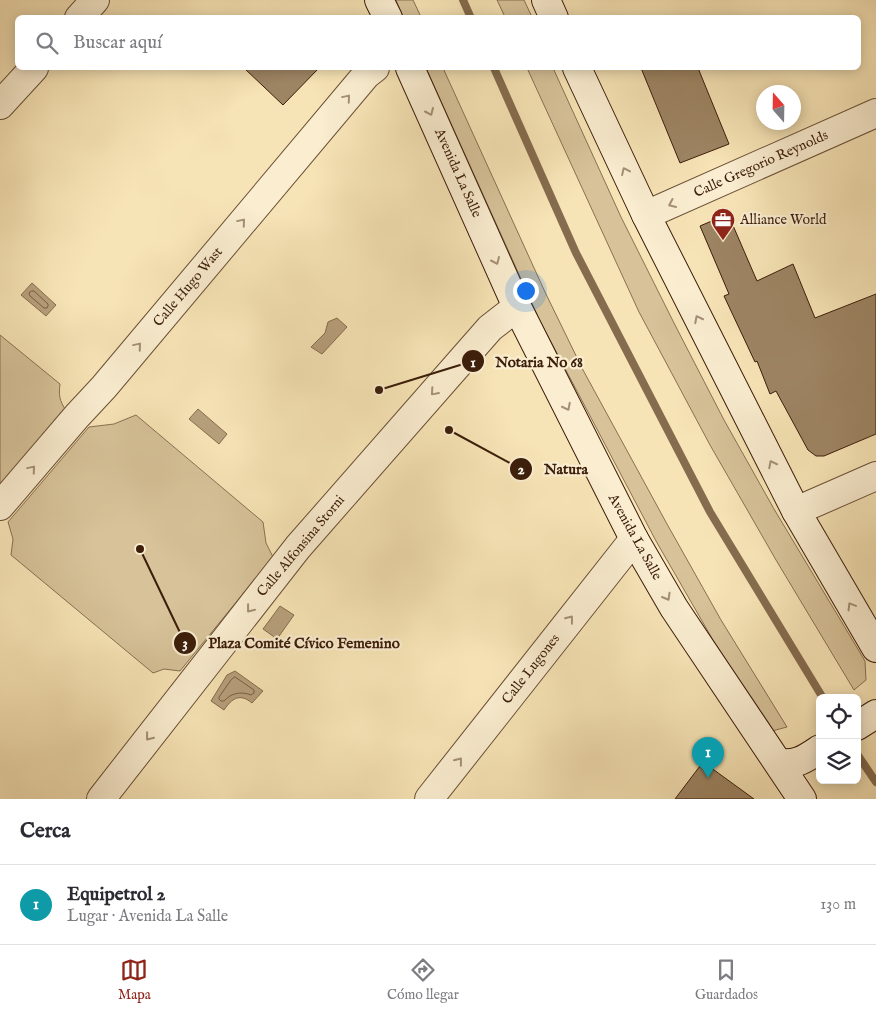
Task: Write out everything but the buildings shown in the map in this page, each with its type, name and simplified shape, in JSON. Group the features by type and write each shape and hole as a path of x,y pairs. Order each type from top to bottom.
{"street":[{"path":"82,15 95,0"},
{"path":"379,0 386,15"},
{"path":"546,0 553,15"},
{"path":"0,105 32,70"},
{"name":"Calle Hugo Wast","path":"0,506 104,387 366,75 373,70"},
{"name":"Avenida La Salle","path":"411,70 516,307 634,539 674,608 801,769"},
{"path":"578,70 646,215 796,511 876,648"},
{"name":"Calle Gregorio Reynolds","path":"646,215 876,113"},
{"name":"Calle Alfonsina Storni","path":"101,799 298,548 490,328 516,307"},
{"path":"796,511 876,476"},
{"name":"Calle Lugones","path":"429,799 634,539"}],"shaded area":[{"path":"396,0 413,0 420,15 402,15"},
{"path":"497,0 524,0 531,15 504,15"},
{"path":"427,70 444,70 545,292 583,370 721,620 787,727 772,731 713,640 656,541 540,321"},
{"path":"528,70 554,70 621,217 724,420 774,509 865,661 866,680 854,690 710,445 639,312"},
{"path":"0,335 60,384 59,393 61,401 69,415 0,490"},
{"path":"136,415 263,522 266,543 273,557 180,671 164,669 153,673 11,555 13,539 8,522 89,427 114,424"}],"water":[{"path":"32,283 56,305 46,316 21,295"},
{"path":"337,318 347,327 322,354 311,347 325,333 328,322"},
{"path":"198,409 227,434 219,444 189,419"},
{"path":"280,606 294,615 277,639 263,629"},
{"path":"235,671 263,691 252,703 244,698 237,698 230,702 224,710 211,701 227,675"}],"waterway":[{"path":"463,0 470,15"},
{"path":"495,70 576,253 710,512 821,694"},
{"path":"861,760 876,782"}],"place":[{"name":"Alliance World","path":"723,241"},
{"name":"Notaria No 68","path":"379,390"},
{"name":"Natura","path":"449,430"},
{"name":"Plaza Comité Cívico Femenino","path":"140,549"},
{"name":"Equipetrol 2","path":"708,778"}]}
